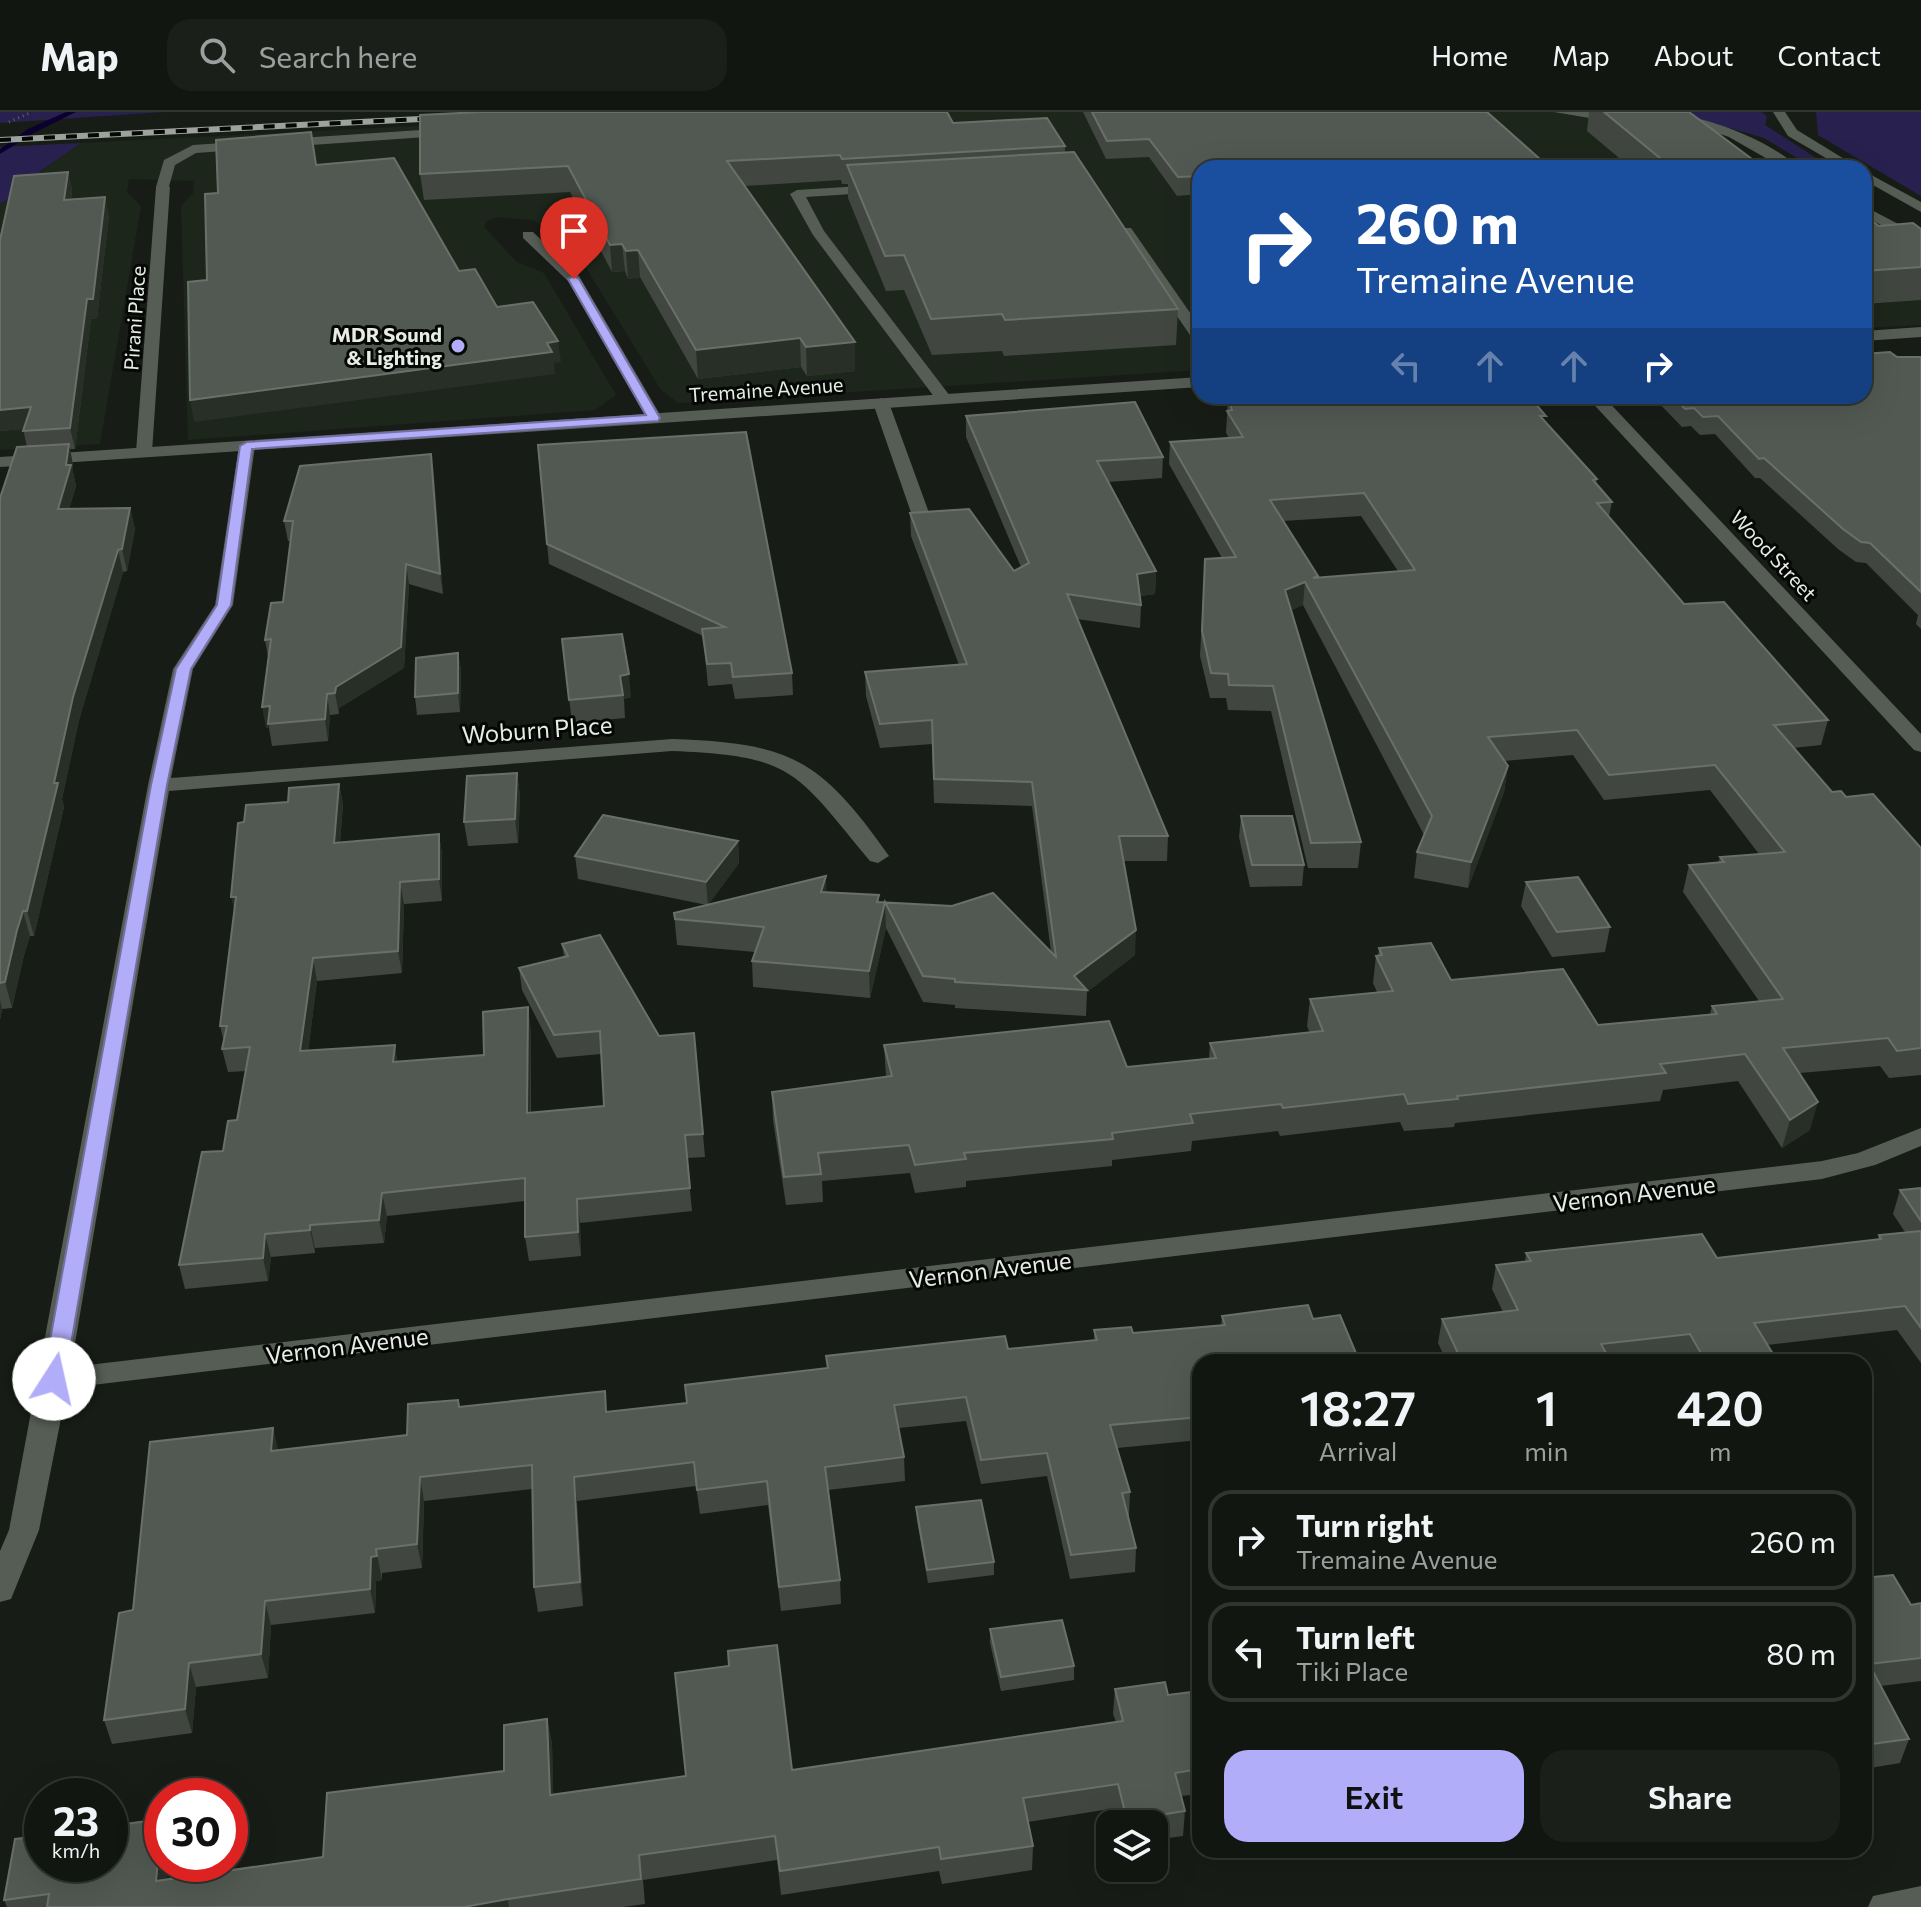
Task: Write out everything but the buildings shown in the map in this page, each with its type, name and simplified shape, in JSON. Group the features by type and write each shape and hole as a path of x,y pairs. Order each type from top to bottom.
{"street":[{"path":"1560,112 1611,120 1662,113 1733,134 1778,160"},
{"path":"1779,112 1792,133 1838,160"},
{"name":"Pirani Place","path":"144,452 163,187 169,163 193,149 473,130"},
{"path":"1872,180 1921,208"},
{"path":"889,188 797,194 818,232 944,399"},
{"path":"1113,214 1192,327"},
{"path":"1872,214 1921,242"},
{"path":"528,235 574,279 654,418"},
{"path":"1872,335 1921,332"},
{"name":"Tremaine Avenue","path":"0,462 1192,383"},
{"path":"881,403 923,521"},
{"name":"Wood Street","path":"1601,404 1921,746"},
{"path":"0,1590 24,1530 54,1379 159,785 183,669 224,605 247,446"},
{"name":"Woburn Place","path":"159,785 672,745 731,748 772,756 804,772 878,856"},
{"name":"Vernon Avenue","path":"54,1379 1822,1170 1866,1159 1921,1136"},
{"path":"1886,1907 1921,1902"}],"path":[{"path":"9,122 32,112"}],"shaded area":[{"path":"0,112 164,112 0,123"},
{"path":"692,112 1594,112 1725,144 1753,160 1192,160 1192,371 678,403 661,390 569,240 532,220 497,217 487,221 484,227 517,262 544,273 616,395 595,410 188,440 181,206 193,193 194,181 129,179 127,192 141,206 100,444 0,450 0,204 44,179 38,173 81,143"},
{"path":"1692,112 1761,112 1767,116 1765,125 1820,160 1801,160 1764,138 1696,118"},
{"path":"1816,112 1921,112 1921,196 1872,167 1872,160 1860,160 1818,135"},
{"path":"81,143 39,172 45,179 0,204 0,147"},
{"path":"1872,228 1921,256 1921,325 1872,328"}],"waterway":[{"path":"0,152 31,131 72,112"}],"railway":[{"path":"0,140 441,118"}],"place":[{"name":"MDR Sound & Lighting","path":"458,346"}],"route":[{"path":"54,1379 159,785 183,669 224,605 247,446 654,418 574,279"}]}
